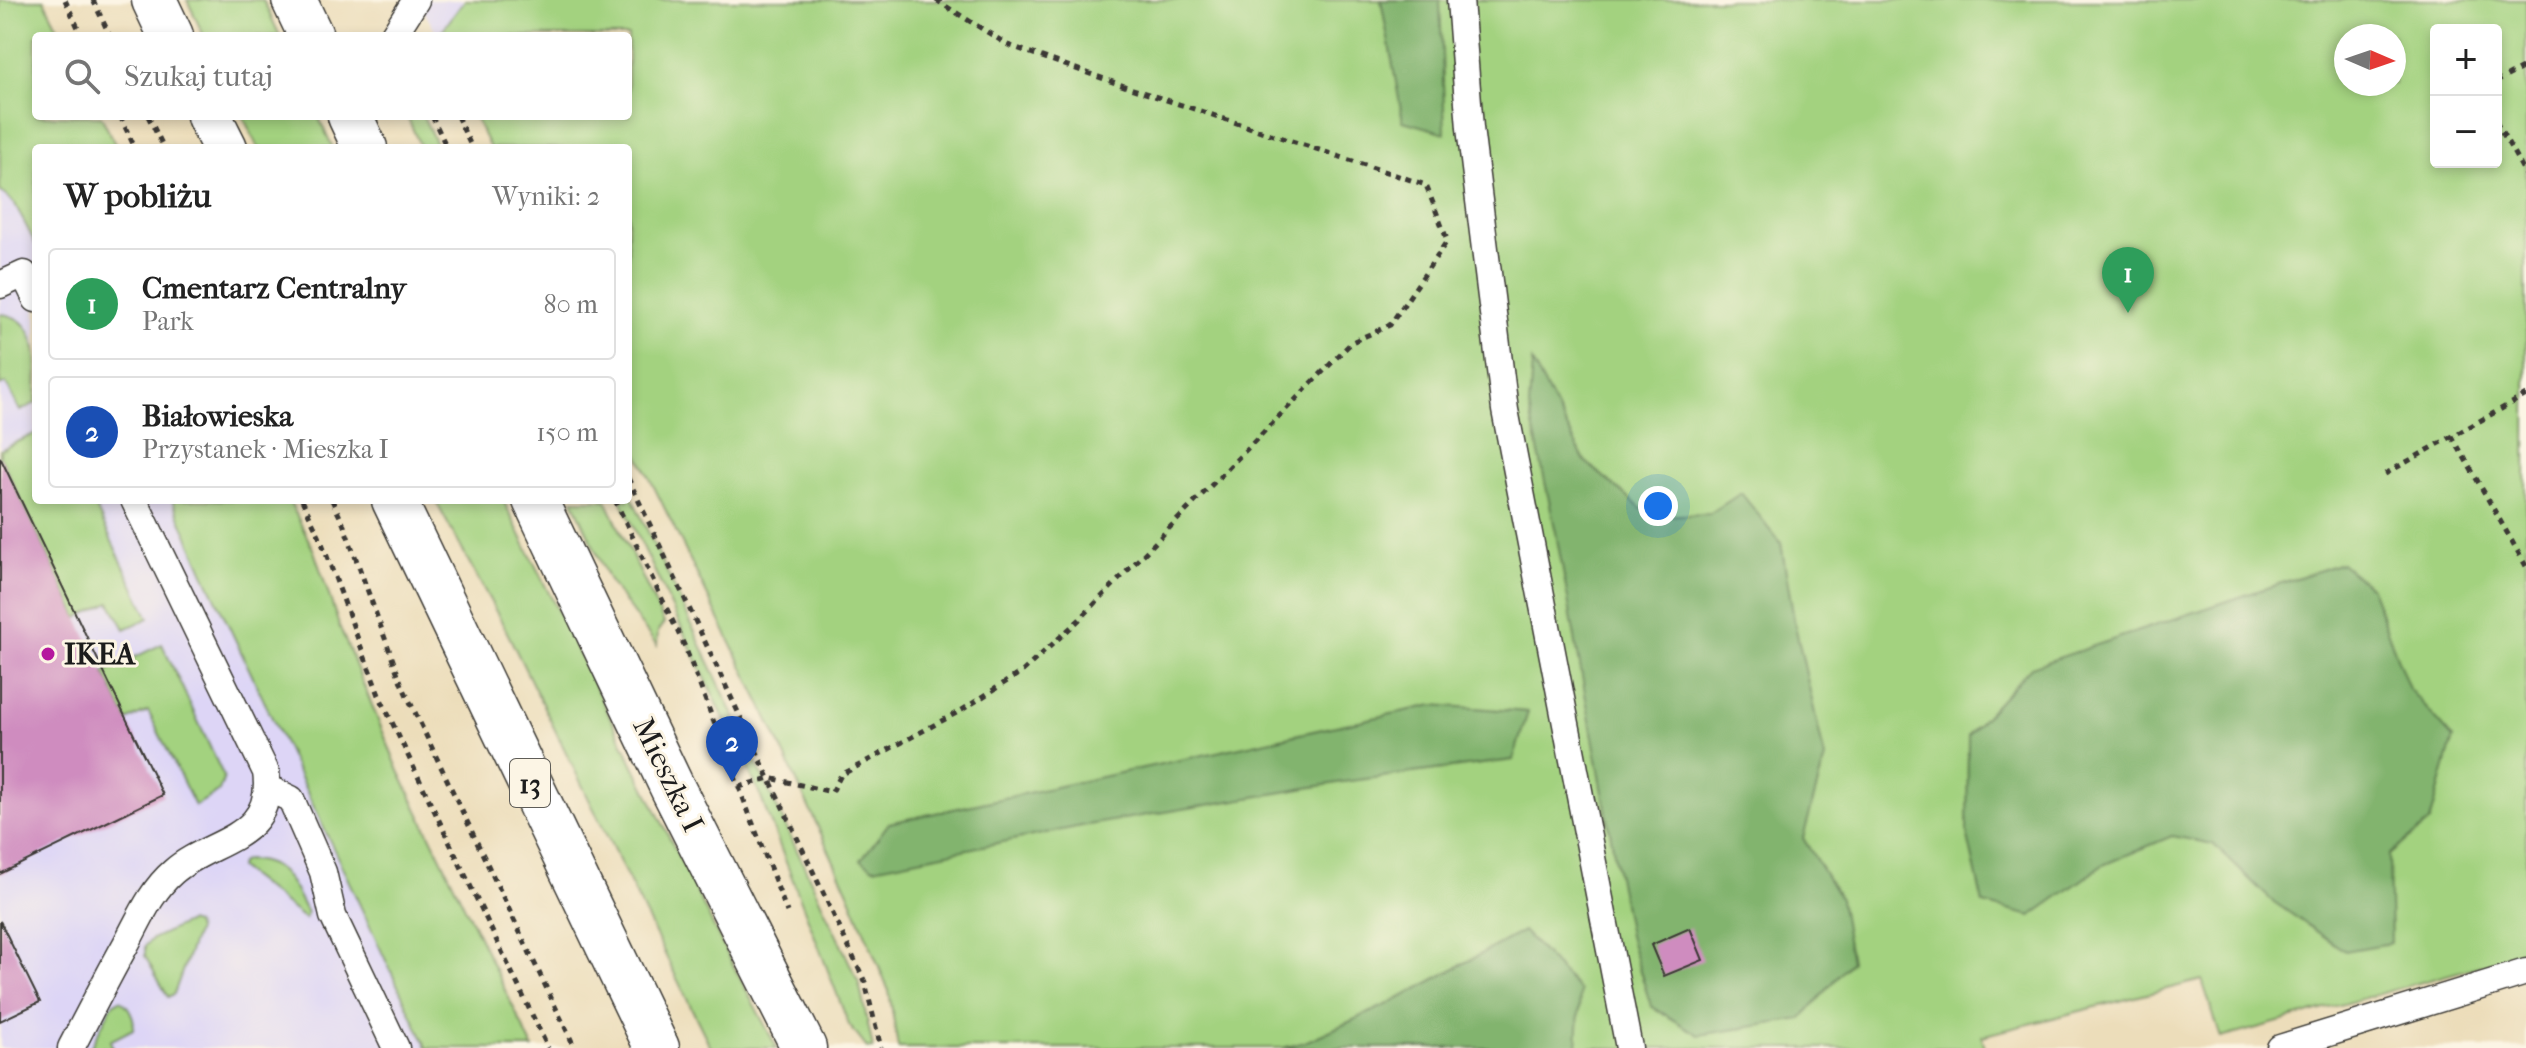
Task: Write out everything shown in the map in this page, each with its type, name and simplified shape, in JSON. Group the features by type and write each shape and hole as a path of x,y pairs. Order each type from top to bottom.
{"main road":[{"path":"154,0 169,32"},
{"path":"211,120 223,144"},
{"path":"352,120 364,144"},
{"name":"13","path":"396,504 657,1048"},
{"name":"Mieszka I","path":"537,504 672,787 804,1048"}],"lane":[{"path":"396,32 416,0"},
{"path":"1460,0 1470,128 1505,410 1629,1048"},
{"path":"364,120 366,144"},
{"path":"0,285 24,274 32,291"},
{"path":"71,1048 154,891 176,869 228,842 249,827 260,815 268,788 266,772 136,504"},
{"path":"268,788 291,799 323,872 333,916 396,1048"},
{"path":"2280,1048 2526,972"}],"path":[{"path":"65,0 80,32"},
{"path":"93,0 108,32"},
{"path":"936,0 1008,45 1426,185 1447,241 1486,269"},
{"path":"2502,79 2526,66"},
{"path":"122,120 133,144"},
{"path":"150,120 162,144"},
{"path":"434,120 445,144"},
{"path":"459,120 470,144"},
{"path":"2502,132 2526,175"},
{"path":"739,787 770,778 832,792 841,775 962,710 1023,671 1080,619 1352,342 1390,325 1447,241"},
{"path":"2385,474 2526,395"},
{"path":"2452,436 2526,566"},
{"path":"632,486 865,982 881,1048"},
{"path":"304,504 319,535 379,695 548,1048"},
{"path":"334,504 402,685 575,1048"},
{"path":"617,504 685,647 788,914"}],"shaded area":[{"path":"418,0 465,0 441,32 436,32"},
{"path":"0,120 32,187 32,504 185,504 448,1048 0,1048"}],"green space":[{"path":"0,0 44,0 60,32 32,32 32,120 103,120 115,144 32,144 32,237 15,204 0,191"},
{"path":"187,0 263,0 278,32 202,32"},
{"path":"465,0 2526,0 2526,953 2221,1038 2202,980 1982,1036 1985,1048 898,1048 889,991 848,892 762,706 632,442 632,144 488,144 476,120 632,120 632,32 441,32"},
{"path":"1381,0 1440,0 1445,133 1403,121"},
{"path":"245,120 320,120 331,144 256,144"},
{"path":"409,120 425,120 436,144 419,144"},
{"path":"0,314 14,317 25,325 31,335 32,405 20,411 6,383 0,386"},
{"path":"1532,362 1585,461 1650,516 1709,514 1741,493 1781,543 1795,625 1825,758 1803,838 1840,899 1851,962 1801,1019 1699,1035 1651,1006 1629,936 1556,533 1529,407"},
{"path":"32,435 32,504 94,504 149,618 125,629 110,602 78,618 0,457 0,450"},
{"path":"632,498 859,983 873,1048 867,1048 849,1025 758,790 623,504 632,504"},
{"path":"174,504 291,504 314,551 340,628 399,771 533,1048 427,1048"},
{"path":"437,504 505,504 723,946 777,1048 711,1048 505,628"},
{"path":"575,504 608,504 664,623 658,631 657,646 609,581"},
{"path":"2341,563 2371,588 2409,689 2453,738 2430,822 2389,855 2391,943 2345,951 2271,900 2213,844 2172,836 2103,865 2031,916 1983,904 1967,833 1968,735 2031,667"},
{"path":"162,644 224,777 219,791 195,806 148,711 127,721 104,672"},
{"path":"1433,705 1528,712 1513,760 1343,782 1082,826 874,868 861,860 889,823"},
{"path":"245,860 268,864 284,875 307,913 305,919 239,868"},
{"path":"188,922 195,924 197,930 174,994 168,997 145,956 145,946 152,939"},
{"path":"1523,931 1580,991 1577,1048 1283,1048 1305,1042 1395,1001"},
{"path":"120,1000 131,1013 133,1029 110,1041 113,1048 90,1048 113,1004"}],"building":[{"name":"IKEA","path":"0,457 163,795 0,874"},
{"path":"0,921 40,1002 0,1021"},
{"path":"1690,928 1703,960 1664,976 1651,945"}],"place":[{"name":"Cmentarz Centralny","path":"2128,313"},
{"name":"IKEA","path":"48,654"},
{"name":"Białowieska","path":"732,782"}]}
